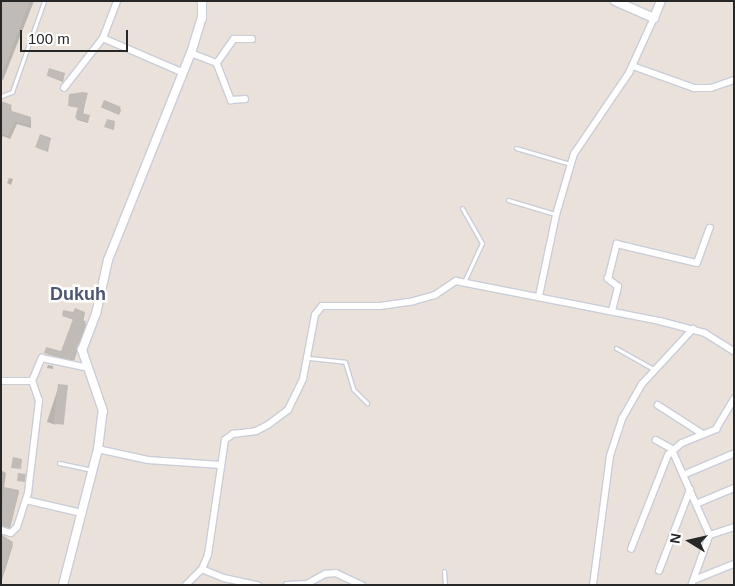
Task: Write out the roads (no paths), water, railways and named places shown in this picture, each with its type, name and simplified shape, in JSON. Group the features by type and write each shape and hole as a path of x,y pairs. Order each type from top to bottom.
{"street":[{"path":"64,88 103,38 117,1"},
{"path":"63,585 98,449 103,411 82,350 96,314 108,260 191,53 202,18 202,1"},
{"path":"616,1 654,18"},
{"path":"539,296 556,215 570,164 580,144 633,66 661,1"},
{"path":"103,38 182,72"},
{"path":"217,63 234,39 252,39"},
{"path":"191,53 217,63 231,100 245,99"},
{"path":"633,66 694,88 711,88 734,80"},
{"path":"612,311 618,286 608,279 617,244 697,263 710,228"},
{"path":"186,585 202,569 208,555 221,465 228,435 256,431 288,410 309,358 315,314 322,306 380,306 414,301 435,295 451,282 464,282 612,311 693,330 734,351"},
{"path":"593,585 612,448 622,419 642,384 658,371 693,330"},
{"path":"1,530 14,531 26,500 39,401 32,381 42,358 89,368"},
{"path":"1,381 32,381"},
{"path":"631,549 672,449 716,429 734,400"},
{"path":"658,405 703,434"},
{"path":"656,440 672,449 710,535 693,582"},
{"path":"98,449 148,460 221,465"},
{"path":"683,475 733,454"},
{"path":"696,504 734,488"},
{"path":"659,571 690,490"},
{"path":"26,500 82,513"},
{"path":"710,535 734,527"},
{"path":"693,582 734,564"},
{"path":"202,569 224,578 258,585"},
{"path":"287,585 307,584 325,574 336,573 362,585"},
{"path":"222,585 224,578"}],"lane":[{"path":"1,96 12,92 44,1"},
{"path":"516,148 570,164"},
{"path":"508,200 556,215"},
{"path":"462,208 482,243 464,282"},
{"path":"616,348 658,371"},
{"path":"309,358 345,362 353,389 366,403"},
{"path":"59,463 93,470"},
{"path":"444,571 445,585"}],"district":[{"name":"Dukuh","path":"78,294"}]}
